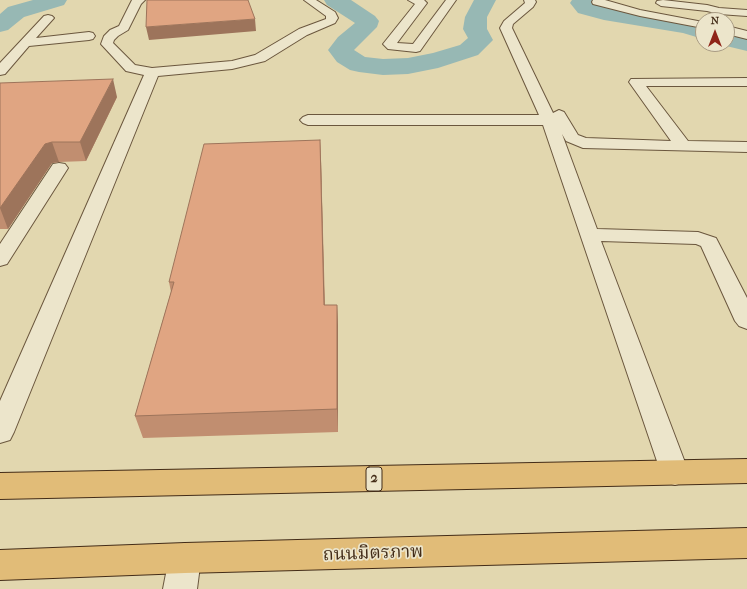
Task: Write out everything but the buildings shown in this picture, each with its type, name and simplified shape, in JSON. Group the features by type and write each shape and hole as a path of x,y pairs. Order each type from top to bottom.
{"highway":[{"name":"2","path":"0,486 747,471"},
{"name":"ถนนมิตรภาพ","path":"0,565 185,558 747,543"}],"street":[{"path":"140,0 136,2 124,28 114,33 108,39 108,44 131,68 152,72 232,65 260,58 303,32 331,21 331,14 309,0"},
{"path":"420,1 389,44 392,46 416,48 452,1 451,0"},
{"path":"529,0 529,5 508,23 506,28 554,117 589,236 675,473"},
{"path":"600,0 597,2 640,13 695,23"},
{"path":"650,0 669,5 747,13"},
{"path":"0,71 25,43 34,36 48,18"},
{"path":"735,32 747,35"},
{"path":"25,43 89,36"},
{"path":"0,432 147,87 152,72"},
{"path":"683,146 636,82 747,82"},
{"path":"308,120 554,117"},
{"path":"554,117 572,138 583,143 747,147"},
{"path":"0,260 59,168"},
{"path":"589,236 698,238 708,242 747,320"},
{"path":"180,589 185,558"}],"waterway":[{"path":"0,25 16,12 56,0"},
{"path":"335,0 356,12 367,21 365,27 347,42 341,50 346,57 359,64 383,67 408,66 438,60 469,50 481,40 475,29 476,17 485,0"},
{"path":"584,0 581,3 586,8 604,13 695,30"},
{"path":"735,41 747,44"}]}
